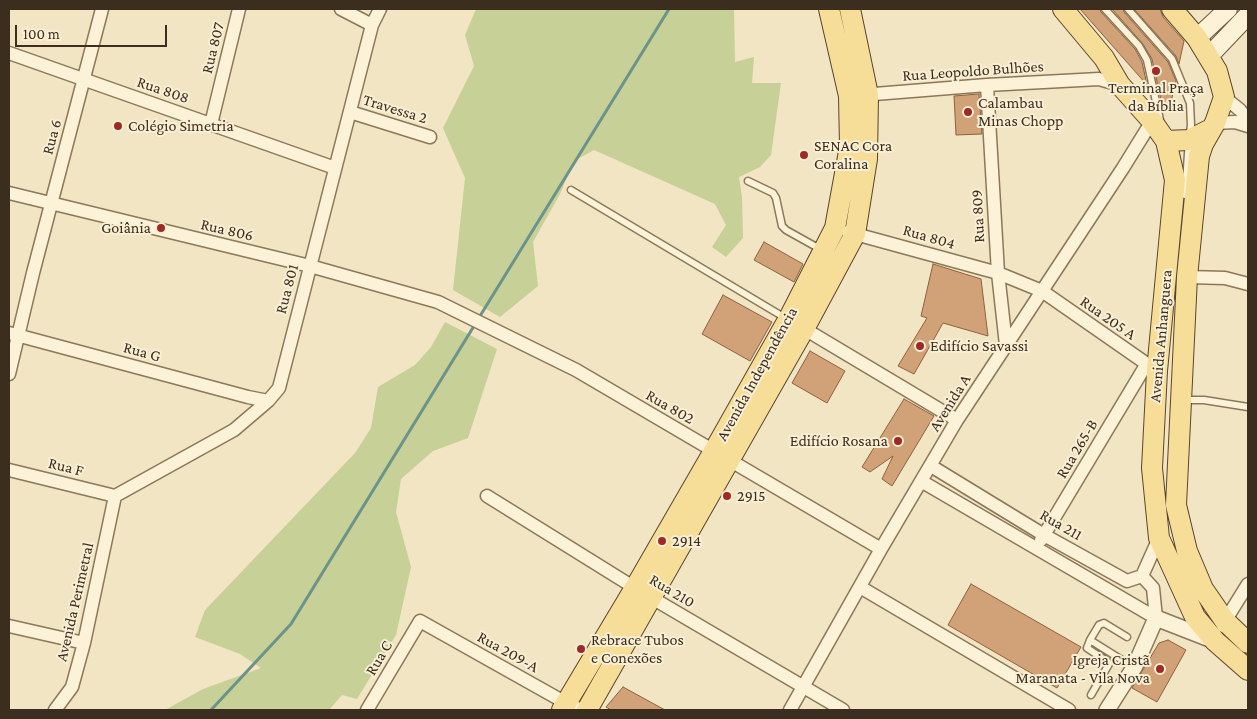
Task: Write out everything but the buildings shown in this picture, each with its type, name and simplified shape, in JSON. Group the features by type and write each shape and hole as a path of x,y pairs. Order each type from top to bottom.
{"main road":[{"name":"Avenida Independência","path":"796,324 823,251 835,228 859,96 829,9"},
{"name":"Avenida Independência","path":"569,708 643,593 796,324 855,234 867,159 850,9"},
{"name":"Avenida Anhanguera","path":"1063,9 1104,58 1120,84 1152,121 1175,140 1175,180 1151,368 1152,468 1160,538 1195,618 1248,643"},
{"path":"1172,9 1197,38 1209,56 1217,70 1224,97"},
{"path":"1197,38 1228,9"},
{"path":"1209,56 1248,15"},
{"name":"Avenida Anhanguera","path":"1224,97 1200,156 1187,277 1176,505 1190,559 1203,589 1221,630 1248,670"},
{"path":"1175,140 1213,126"},
{"name":"Avenida Independência","path":"587,710 643,593"}],"street":[{"name":"Rua 6","path":"9,374 13,334 33,273 102,9"},
{"name":"Rua 807","path":"210,124 239,9"},
{"path":"341,9 372,25"},
{"name":"Rua 801","path":"115,496 234,430 268,401 278,388 372,25 380,9"},
{"name":"Rua 808","path":"9,52 83,80 335,168"},
{"path":"1098,79 1104,58"},
{"name":"Rua Leopoldo Bulhões","path":"859,96 987,85 1098,79 1120,84"},
{"name":"Rua 809","path":"987,85 998,274 1006,345"},
{"path":"1224,97 1242,108 1248,121"},
{"name":"Travessa 2","path":"350,112 430,137"},
{"name":"Avenida A","path":"790,710 957,420 1152,121"},
{"path":"1213,126 1234,122 1248,126"},
{"name":"Rua 806","path":"9,193 310,266 438,302"},
{"name":"Rua 804","path":"835,228 998,274 1042,291"},
{"path":"1187,277 1225,278 1248,284"},
{"name":"Rua 205 A","path":"1042,291 1151,368"},
{"name":"Rua 802","path":"438,302 576,370 881,549"},
{"path":"796,324 957,420"},
{"name":"Rua G","path":"13,334 238,395 268,401"},
{"name":"Rua 265-B","path":"1036,549 1151,368"},
{"name":"Rua 211","path":"931,466 1044,535 1126,580 1142,576"},
{"name":"Rua F","path":"9,470 115,496"},
{"name":"Rua 211","path":"921,482 1156,618"},
{"name":"Avenida Perimetral","path":"55,710 72,686 84,643 115,496"},
{"name":"Rua 210","path":"487,496 643,593 843,710"},
{"path":"1108,710 1135,666 1156,618 1153,588 1142,576 1160,538"},
{"path":"1156,618 1221,630 1248,584"},
{"path":"860,587 1068,710"},
{"name":"Rua 209-A","path":"420,622 569,708"},
{"name":"Rua C","path":"370,709 420,622"},
{"path":"9,626 84,643"}],"lane":[{"path":"1106,9 1139,46 1147,60 1158,114 1175,140 1180,165 1185,204 1175,140"},
{"path":"1128,9 1172,59 1190,103 1191,125 1175,140"},
{"path":"748,180 773,193 776,198 782,226 786,230 823,251"},
{"path":"571,190 796,324"},
{"path":"1177,329 1182,252"},
{"path":"1181,400 1204,400 1248,406"},
{"path":"1170,469 1170,496 1174,525 1190,576 1202,600"},
{"path":"1091,695 1109,664 1088,648 1090,640 1099,625 1104,623 1127,637"},
{"path":"1090,640 1135,666"}],"green space":[{"path":"476,9 734,9 735,62 754,57 752,83 781,83 771,155 760,167 739,177 742,197 743,238 726,257 712,247 726,225 715,204 594,150 574,161 560,194 533,242 538,286 500,317 453,290 465,178 443,128 474,66 465,35"},
{"path":"445,322 497,349 468,438 433,451 401,479 396,512 411,567 396,635 357,699 342,695 329,710 165,710 203,689 261,668 240,654 195,637 205,610 355,453 371,428 378,387 415,365 431,347"}],"waterway":[{"path":"480,316 669,9"},
{"path":"211,710 291,624 474,326"}],"place":[{"name":"Terminal Praça da Bíblia","path":"1156,71"},
{"name":"Calambau Minas Chopp","path":"968,112"},
{"name":"Colégio Simetria","path":"118,126"},
{"name":"SENAC Cora Coralina","path":"804,155"},
{"name":"Goiânia","path":"161,228"},
{"name":"Edifício Savassi","path":"920,346"},
{"name":"Edifício Rosana","path":"898,441"},
{"name":"2915","path":"727,496"},
{"name":"2914","path":"662,541"},
{"name":"Rebrace Tubos e Conexões","path":"581,649"},
{"name":"Igreja Cristã Maranata - Vila Nova","path":"1160,669"}]}
